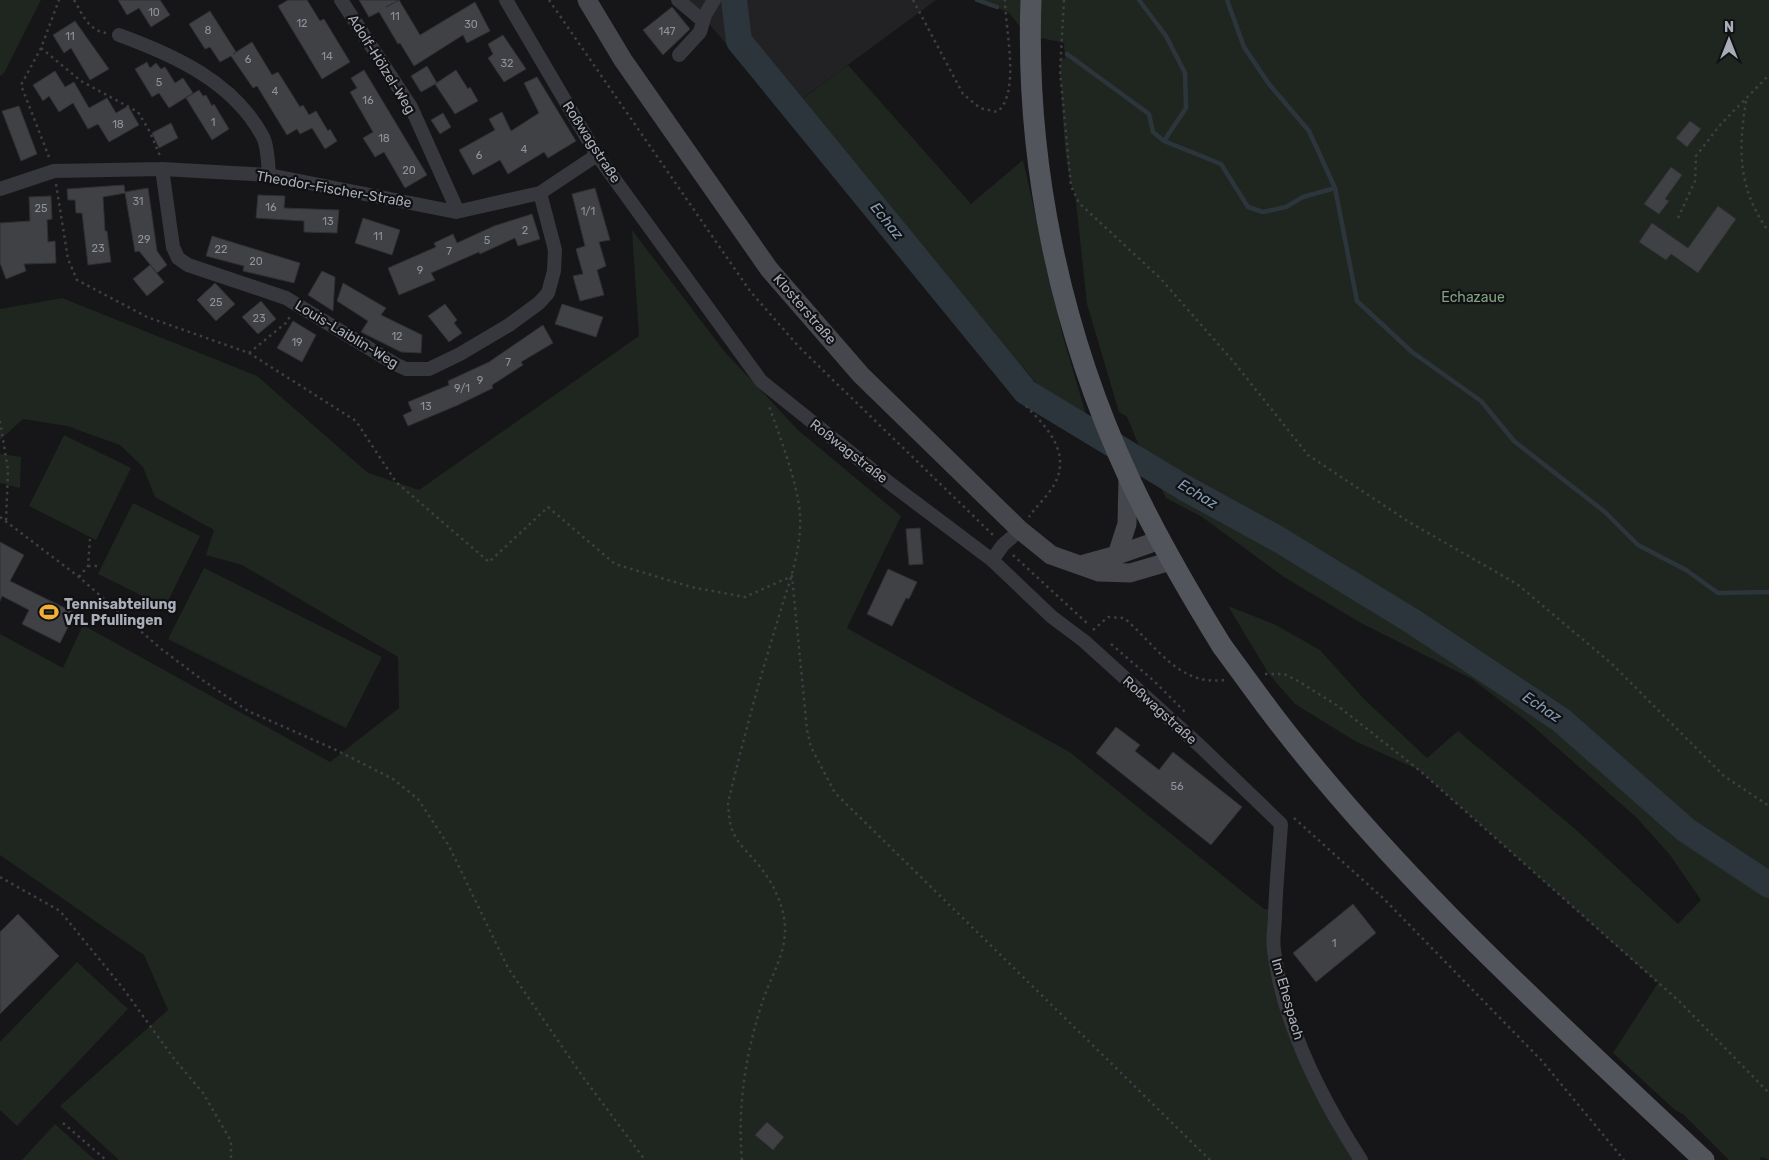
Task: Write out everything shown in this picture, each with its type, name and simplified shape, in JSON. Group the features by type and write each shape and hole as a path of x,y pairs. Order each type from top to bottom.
{"main road":[{"name":"Klosterstraße","path":"587,0 623,60 769,269 862,374 1020,530 1051,554 1099,572 1130,573 1156,567 1171,561"},
{"path":"1031,0 1032,87 1037,150 1058,267 1083,358 1125,469 1171,561 1222,646 1315,770 1389,852 1496,964 1704,1160"},
{"path":"1117,555 1127,524 1125,469"},
{"path":"1079,565 1117,555 1160,540"}],"street":[{"name":"Adolf-Hölzel-Weg","path":"341,0 411,108 455,205 456,212"},
{"name":"Roßwagstraße","path":"506,0 597,155 761,381 871,469 992,560 1052,617 1084,641 1192,739 1281,824"},
{"path":"678,0 703,21"},
{"path":"679,55 700,32 703,21 714,0"},
{"path":"119,35 158,49 212,80 246,112 264,138 270,175"},
{"name":"Theodor-Fischer-Straße","path":"0,189 54,171 162,170 270,175 456,212 540,193 597,155"},
{"name":"Louis-Laiblin-Weg","path":"162,170 171,236 178,258 199,270 270,292 297,304 395,364 417,370 438,366 509,325 539,303 548,293 554,271 555,250 540,193"},
{"path":"992,560 1003,546 1020,530"},
{"name":"Im Ehespach","path":"1281,824 1275,891 1274,948 1283,993 1297,1039 1339,1127 1361,1160"}],"path":[{"path":"59,0 41,48 22,85 54,171 68,259 77,280 147,317 249,353 356,421 396,482 489,562 548,507 615,564 691,586 745,597 792,576"},
{"path":"74,0 94,29 119,35"},
{"path":"548,0 750,291 800,347 1003,546 1070,608"},
{"path":"913,0 962,94 980,108 997,112 1004,107 1009,92 1006,0"},
{"path":"1064,0 1060,71 1071,186 1079,203 1160,278 1233,360 1308,456 1409,522 1517,584 1612,664 1724,776 1769,806"},
{"path":"41,48 81,81 138,112 154,141 162,170"},
{"path":"1678,218 1695,181 1696,156 1720,125 1769,75"},
{"path":"1746,100 1741,130 1742,168 1750,201 1769,232"},
{"path":"249,353 287,322 297,304"},
{"path":"742,1160 742,1108 753,1033 769,983 780,959 785,928 779,900 770,883 739,844 733,832 729,819 728,803 762,675 792,576 798,542 798,497 761,381"},
{"path":"1020,530 1055,483 1061,465 1057,446 1049,430 1026,406"},
{"path":"0,421 8,470 6,521"},
{"path":"0,517 79,577 160,648 248,711 334,749 393,779 418,799 449,846 508,968 583,1077 645,1160"},
{"path":"79,577 88,566 90,539"},
{"path":"88,566 100,566"},
{"path":"792,576 807,730 811,747 835,793 1210,1160"},
{"path":"1419,770 1679,1001 1769,1093"},
{"path":"0,877 60,911 122,987 175,1060 203,1093 230,1141 231,1160"},
{"path":"1384,898 1542,1061 1624,1160"},
{"path":"63,1123 106,1160"}],"shaded area":[{"path":"681,0 936,0 784,112 710,25"}],"green space":[{"path":"0,0 41,0 4,73 0,76"},
{"name":"Echazaue","path":"982,0 1769,0 1769,1160 1762,1157 1759,1160 1729,1160 1683,1114 1675,1110 1613,1053 1658,983 1419,770 1355,741 1295,704 1269,674 1228,606 1274,624 1320,650 1364,699 1427,758 1458,731 1574,828 1678,924 1701,900 1670,855 1637,818 1528,722 1472,679 1361,623 1284,577 1202,517 1166,498 1140,448 1127,417 1119,412 1087,304 1075,193 1068,168 1064,134 1060,71 1061,57 1065,59 1064,43 1027,35 1009,13"},
{"path":"848,65 971,204 1023,160 1062,333 1087,418 1049,398 797,103"},
{"path":"632,230 724,351 798,430 901,516 847,628 1071,753 1264,909 1275,910 1274,949 1297,1039 1361,1160 119,1160 60,1106 168,1010 144,955 0,855 0,634 63,668 83,625 330,762 399,708 398,657 242,565 206,555 214,530 155,497 143,467 120,445 67,426 23,419 0,440 0,309 62,298 257,376 368,473 419,490 639,336","holes":["936,893 937,893 1190,1141"]},
{"path":"64,435 131,468 96,540 29,506"},
{"path":"0,454 21,457 20,488 0,483"},
{"path":"133,503 200,536 165,607 98,574"},
{"path":"204,568 382,657 346,728 168,639"},
{"path":"77,962 128,1009 17,1126 0,1110 0,1042"},
{"path":"55,1124 95,1160 22,1160"}],"building":[{"path":"118,0 160,0 170,15 151,27 139,8 127,15"},
{"path":"288,0 307,0 320,21 324,19 350,62 322,79 278,6"},
{"path":"359,0 399,0 420,35 475,2 490,31 467,43 463,35 414,66 379,12 369,17"},
{"path":"672,7 690,29 663,55 643,30"},
{"path":"210,11 236,52 233,54 252,42 272,75 278,72 300,107 303,105 309,115 316,111 328,131 330,129 337,141 325,149 312,128 300,134 297,129 287,135 257,86 253,88 231,56 220,62 210,47 205,49 189,24"},
{"path":"75,21 109,69 90,80 71,48 64,53 53,35"},
{"path":"503,35 526,69 504,82 488,58 493,54 488,44"},
{"path":"147,62 150,68 156,63 161,69 165,67 175,83 183,78 193,93 169,108 159,93 152,97 135,69"},
{"path":"427,66 437,83 421,92 411,76"},
{"path":"364,70 427,175 405,188 384,152 375,157 363,138 373,132 350,92 357,88 351,78"},
{"path":"456,70 468,89 470,87 478,101 455,114 435,84"},
{"path":"55,71 65,87 74,82 89,108 107,98 116,113 128,106 139,125 109,142 98,124 88,129 73,103 59,112 49,96 43,101 33,85"},
{"path":"537,77 576,141 548,158 544,152 508,174 500,160 473,175 459,150 495,130 489,119 502,112 511,131 539,113 524,83"},
{"path":"199,90 203,96 206,95 212,106 214,104 229,129 212,140 186,98"},
{"path":"19,106 37,154 21,161 2,111"},
{"path":"443,113 451,127 440,134 431,120"},
{"path":"1690,121 1701,129 1687,147 1676,138"},
{"path":"171,123 178,138 159,148 152,133"},
{"path":"1671,167 1682,175 1665,199 1669,201 1659,214 1644,204"},
{"path":"124,185 125,192 148,188 157,251 167,265 157,273 139,251 135,252 125,193 103,197 105,231 107,231 111,262 88,265 82,213 76,213 75,200 68,200 67,189"},
{"path":"595,188 610,240 599,242 606,266 597,270 604,295 580,301 573,276 583,274 576,249 585,246 572,194"},
{"path":"258,195 285,196 284,208 339,210 337,233 304,232 304,221 256,218"},
{"path":"51,196 52,219 47,220 48,242 55,241 56,263 24,264 26,271 6,279 0,263 0,223 30,221 29,197"},
{"path":"1718,206 1736,219 1698,273 1671,254 1666,260 1639,242 1652,223 1688,248"},
{"path":"532,214 540,239 518,246 515,238 480,254 479,252 431,273 435,280 399,295 388,268 436,247 434,243 453,234 457,243 494,226"},
{"path":"363,218 400,230 392,255 355,243"},
{"path":"212,236 300,263 294,283 243,271 244,266 206,256"},
{"path":"150,265 164,282 147,296 133,279"},
{"path":"322,271 335,277 333,311 308,295"},
{"path":"215,283 235,304 216,321 197,300"},
{"path":"343,283 386,308 381,315 422,335 421,353 401,352 361,332 368,321 337,301"},
{"path":"261,301 276,319 258,334 242,317"},
{"path":"445,304 457,320 454,323 462,333 449,342 428,316"},
{"path":"562,304 603,317 596,337 555,324"},
{"path":"293,321 316,335 302,362 277,348"},
{"path":"543,325 553,343 521,362 523,365 492,385 493,388 408,426 403,415 412,411 408,402 449,385 448,381 489,362"},
{"path":"920,528 923,564 909,565 906,529"},
{"path":"0,542 24,555 10,581 75,613 60,643 22,624 29,610 2,596 0,601"},
{"path":"888,569 917,582 909,599 906,598 892,626 867,614"},
{"path":"1116,727 1140,745 1135,751 1159,770 1173,752 1242,807 1211,845 1096,753"},
{"path":"1353,904 1376,933 1316,982 1293,953"},
{"path":"18,914 59,956 0,1014 0,932"},
{"path":"767,1122 784,1137 773,1150 755,1135"}],"waterway":[{"name":"Echaz","path":"734,0 739,41 1026,392 1183,487 1278,539 1412,621 1561,720 1686,830 1769,885"},
{"path":"977,0 997,7"},
{"path":"1139,0 1166,36 1185,73 1186,108 1164,141"},
{"path":"1227,0 1244,47 1269,84 1309,131 1335,188 1357,301 1412,352 1481,401 1514,441 1605,512 1638,545 1686,570 1718,593 1769,592"},
{"path":"1067,54 1149,114 1153,132 1164,141 1221,164 1248,207 1263,212 1286,207 1303,197 1335,188"}],"place":[{"name":"Tennisabteilung VfL Pfullingen","path":"49,612"}]}
